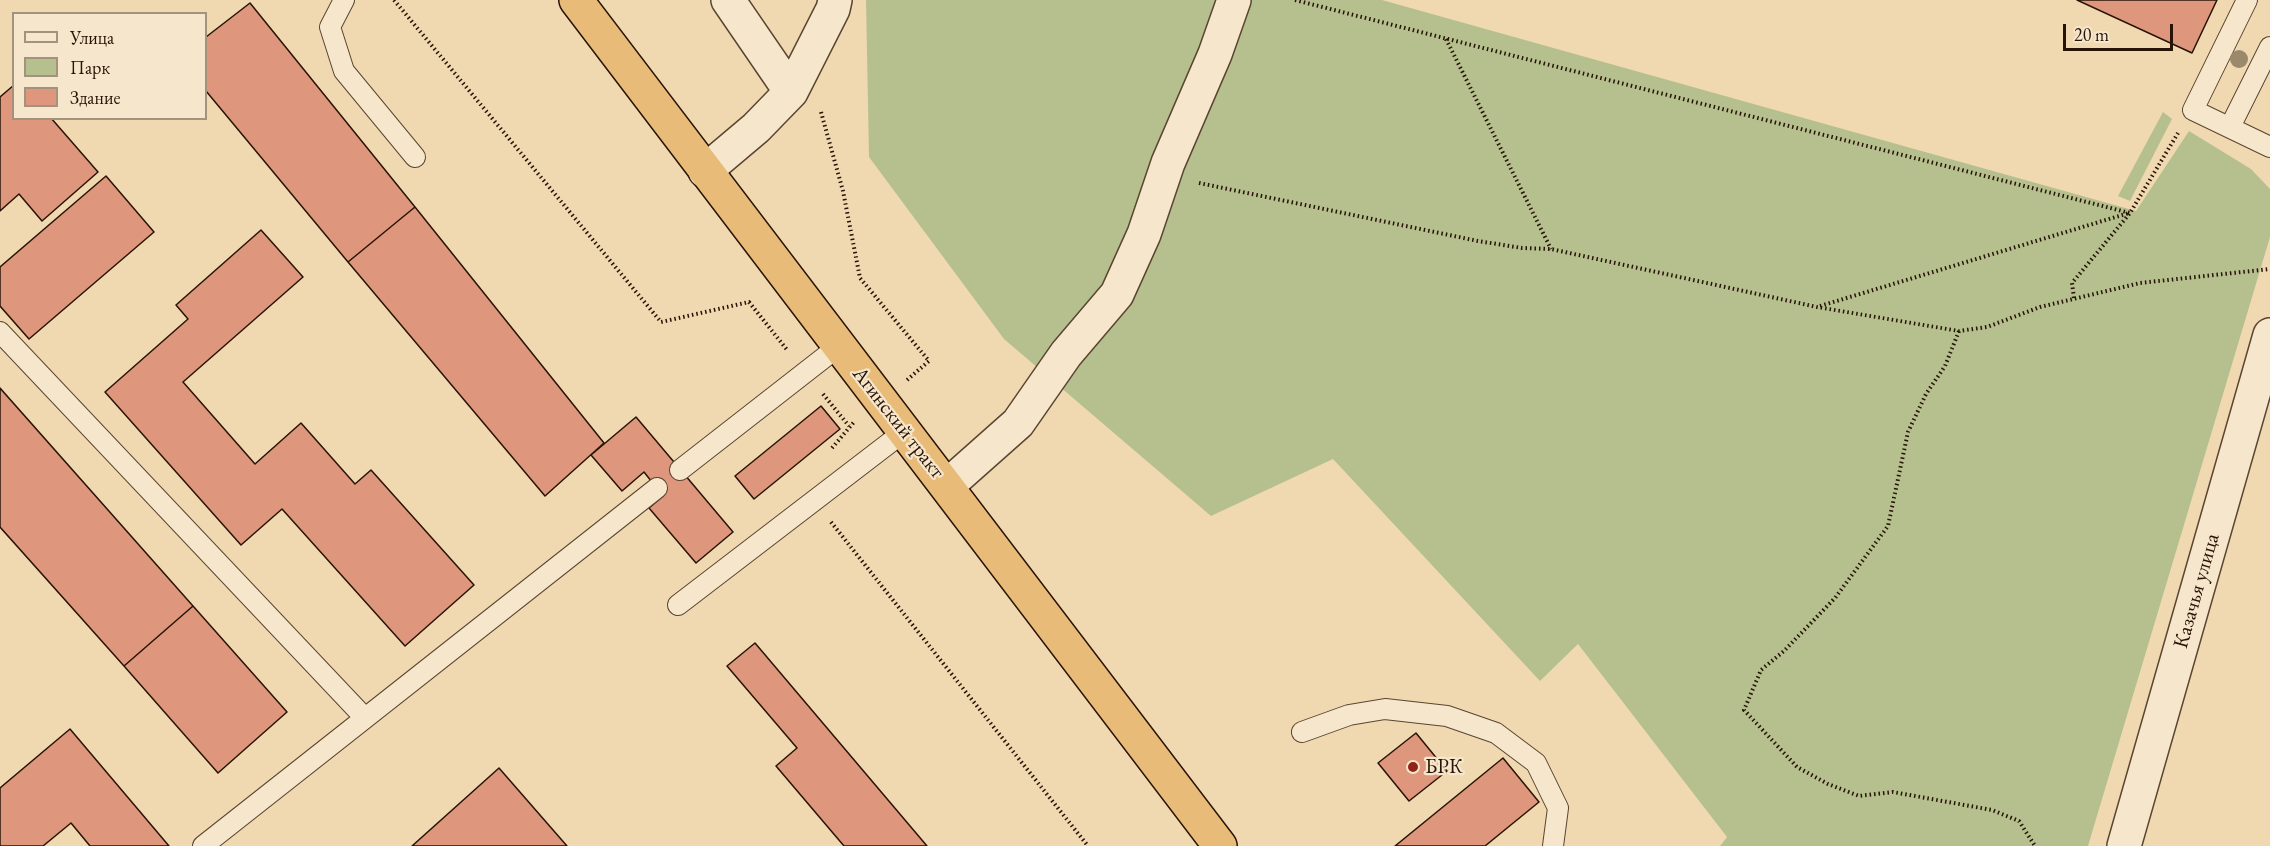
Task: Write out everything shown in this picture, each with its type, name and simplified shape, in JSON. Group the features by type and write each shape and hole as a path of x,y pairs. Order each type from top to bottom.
{"highway":[{"name":"Агинский тракт","path":"576,0 1220,846"}],"street":[{"path":"728,0 791,92"},
{"path":"705,171 756,128 791,92 833,9 835,0"},
{"path":"947,486 1018,423 1066,354 1117,294 1144,234 1168,163 1215,54 1234,0"},
{"name":"Казачья улица","path":"2124,846 2270,335"}],"lane":[{"path":"344,0 330,27 344,71 415,157"},
{"path":"2247,0 2193,110 2270,147"},
{"path":"2230,127 2270,46"},
{"path":"0,332 365,718"},
{"path":"680,470 839,346"},
{"path":"678,605 905,431"},
{"path":"203,846 657,488"},
{"path":"1302,732 1349,716 1385,709 1447,716 1496,733 1536,763 1558,808 1552,846"}],"path":[{"path":"394,0 661,322 749,302 849,426"},
{"path":"1295,0 2130,213"},
{"path":"1445,38 1551,249"},
{"path":"2074,298 2072,283 2130,213 2146,181 2193,110"},
{"path":"1168,163 1196,183 1225,191 1363,215 1478,241 1522,248 1551,249 1817,307 1959,331 1987,327 2074,298 2140,282 2270,269"},
{"path":"1817,307 2130,213"},
{"path":"1959,331 1945,366 1926,394 1908,432 1888,526 1835,598 1784,651 1761,670 1744,710 1797,768 1828,784 1858,796 1893,792 1992,810 2019,821 2035,846"}],"green space":[{"path":"866,0 1382,0 2136,211 2189,131 2251,169 2270,189 2270,237 2088,846 1720,846 1727,837 1578,644 1540,681 1333,459 1211,516 1004,339 869,157"},
{"path":"2163,112 2172,119 2130,201 2118,196"}],"building":[{"path":"2077,0 2217,0 2192,53"},
{"path":"250,3 415,207 348,262 207,92 207,36"},
{"path":"12,87 12,120 53,120 98,172 42,221 19,194 0,211 0,97"},
{"path":"106,176 154,232 29,339 0,306 0,267"},
{"path":"415,207 604,443 545,496 348,262"},
{"path":"261,230 303,277 183,382 255,464 301,423 355,484 371,470 474,585 405,646 282,509 241,545 105,392 188,319 176,305"},
{"path":"0,388 193,606 124,666 0,527"},
{"path":"821,406 840,429 754,499 735,476"},
{"path":"636,417 733,532 696,563 649,508 663,496 644,472 622,491 591,455"},
{"path":"193,606 287,712 218,773 124,666"},
{"path":"755,643 927,846 844,846 776,766 797,748 727,666"},
{"path":"70,729 169,846 90,846 71,823 43,846 0,846 0,788"},
{"name":"БРК","path":"1416,733 1447,771 1409,801 1378,763"},
{"path":"1503,758 1539,802 1485,846 1395,846"},
{"path":"499,768 567,846 412,846"}],"place":[{"name":"БРК","path":"1413,767"}]}
